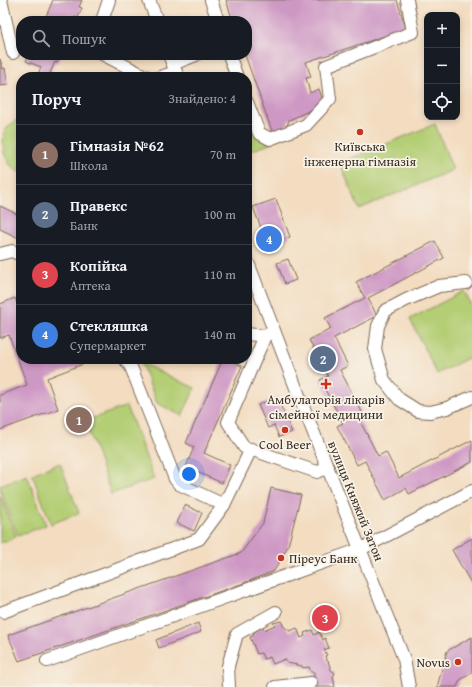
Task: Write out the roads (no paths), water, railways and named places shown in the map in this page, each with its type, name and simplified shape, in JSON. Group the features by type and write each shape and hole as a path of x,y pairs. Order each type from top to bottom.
{"street":[{"path":"1,0 13,53"},
{"path":"104,16 109,0"},
{"path":"149,0 155,16"},
{"path":"211,0 216,16"},
{"path":"252,115 259,133 270,139 306,125 330,99 326,66 413,32 406,0"},
{"path":"114,60 137,72"},
{"path":"174,67 187,60"},
{"path":"231,60 236,72"},
{"path":"0,254 12,251 16,253"},
{"name":"вулиця Княжий Затон","path":"252,276 270,334 328,467 404,659 409,687"},
{"path":"466,283 439,286 385,311 378,326 374,349 384,380 399,399 418,411 430,412 447,408 472,397"},
{"path":"252,334 270,334 228,422 244,447 317,472 328,467"},
{"path":"129,364 175,479 179,484 224,505"},
{"path":"3,612 199,539 224,505 251,449"},
{"path":"48,661 360,549 472,491"},
{"path":"229,687 228,666 237,634 276,612"},
{"path":"275,687 312,683"}],"place":[{"name":"Київська інженерна гімназія","path":"360,132"},
{"name":"Стекляшка","path":"269,239"},
{"name":"Правекс","path":"323,359"},
{"name":"Амбулаторія лікарів сімейної медицини","path":"326,384"},
{"name":"Гімназія №62","path":"79,420"},
{"name":"Cool Beer","path":"285,430"},
{"name":"Піреус Банк","path":"281,558"},
{"name":"Копійка","path":"325,618"},
{"name":"Novus","path":"458,662"}]}
